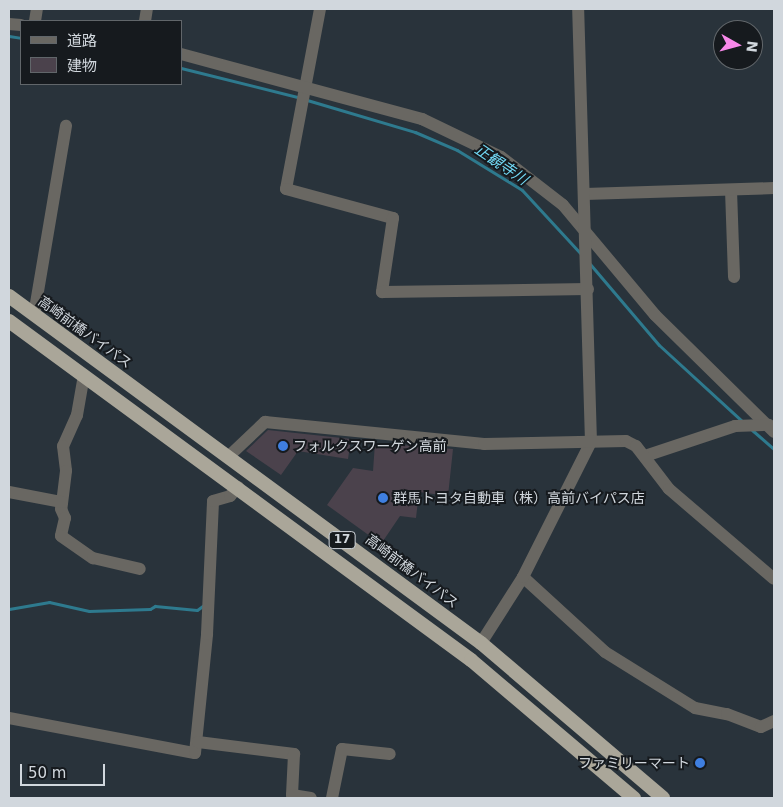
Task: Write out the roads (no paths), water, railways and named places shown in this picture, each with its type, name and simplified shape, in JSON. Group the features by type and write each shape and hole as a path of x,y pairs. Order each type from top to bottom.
{"highway":[{"name":"高崎前橋バイパス","path":"9,296 481,642 663,798"},
{"name":"17","path":"9,321 238,487 471,660 634,798"}],"street":[{"path":"320,9 286,189 393,218 382,292 588,289"},
{"path":"481,642 523,576 591,442 586,194 578,9"},
{"path":"182,54 306,85 422,119 502,157 563,205 587,237 655,314 771,427"},
{"path":"34,315 66,126"},
{"path":"586,194 774,188"},
{"path":"731,190 734,277"},
{"path":"563,205 586,210"},
{"path":"84,375 76,415 63,446 66,471 62,502 65,518 62,536 93,558 140,569"},
{"path":"229,456 264,422 484,444 626,441 636,446 645,456 668,489 774,579"},
{"path":"645,456 735,426 771,427"},
{"path":"9,718 189,755 195,753 198,742 213,501 230,496 238,487"},
{"path":"9,492 62,502"},
{"path":"523,576 605,652 677,694 695,708 727,714 761,727 774,722"},
{"path":"198,742 294,754 292,796 311,798"},
{"path":"332,798 342,750 390,754"}],"waterway":[{"name":"正観寺川","path":"9,36 20,38"},
{"name":"正観寺川","path":"182,68 301,98"},
{"name":"正観寺川","path":"307,100 415,132 457,150 522,190 581,254"},
{"name":"正観寺川","path":"590,264 659,345 742,421"},
{"name":"正観寺川","path":"752,430 774,449"},
{"path":"9,609 49,602 89,611 150,609 155,606 197,610 204,605"}],"place":[{"name":"フォルクスワーゲン高前","path":"283,446"},
{"name":"群馬トヨタ自動車（株）高前バイパス店","path":"383,498"},
{"name":"ファミリーマート","path":"700,763"}]}
